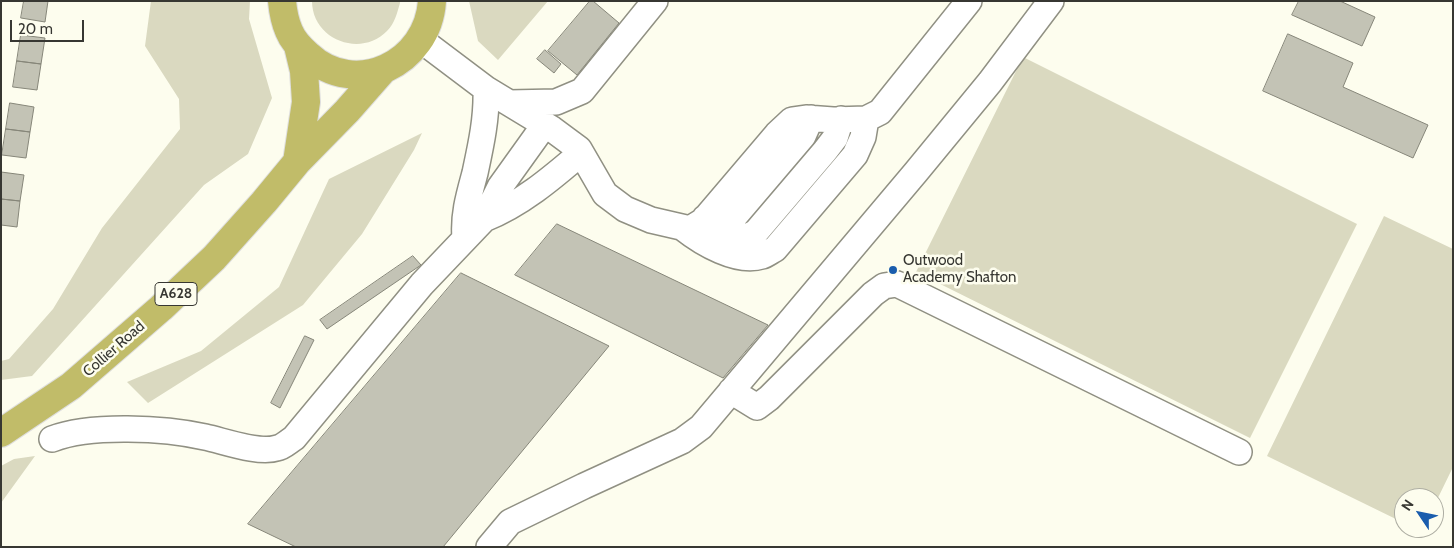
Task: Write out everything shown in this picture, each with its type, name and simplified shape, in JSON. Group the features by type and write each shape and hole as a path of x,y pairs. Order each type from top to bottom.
{"highway":[{"name":"A628","path":"282,1 289,32 298,46 316,62 337,72 360,75 383,70 404,58 421,40 428,26 432,1"},
{"name":"A628","path":"297,162 306,102 304,70 298,46"},
{"name":"Collier Road","path":"1,433 71,386 161,308 214,258 297,162 347,111 383,70"}],"street":[{"path":"513,105 556,102 582,91 654,1"},
{"path":"696,224 777,134 792,120 840,119 880,112 969,1"},
{"path":"489,547 510,522 682,441 701,427 990,82 1051,1"},
{"path":"421,40 486,89 563,138 605,194 625,209 651,220 696,224 724,231 733,231 744,225 815,142 824,128 840,119"},
{"path":"465,238 465,212 487,110 486,89"},
{"path":"513,105 519,160"},
{"path":"696,224 704,243 719,250 752,258 763,256 775,249 855,155 863,137 840,119"},
{"path":"484,219 500,187 538,134 563,138"},
{"path":"52,439 70,434 106,430 150,431 204,436 258,449 277,448 294,438 422,284 484,219 506,188 563,138"},
{"path":"484,219 529,194 563,138"},
{"path":"731,391 757,407 769,398 873,294 884,286 897,284 1239,452"}],"green space":[{"path":"151,1 250,1 249,19 272,98 248,154 204,185 32,376 1,380 1,361 9,359 53,309 102,228 180,129 179,99 145,46"},
{"path":"312,1 400,1 400,3 394,21 387,31 376,39 352,44 340,41 329,35 320,26 314,15"},
{"path":"469,1 548,1 498,60 478,41"},
{"path":"1023,57 1357,224 1250,438 916,272"},
{"path":"422,133 414,150 362,234 303,305 148,403 127,382 201,351 279,287 329,179"},
{"path":"1384,216 1453,249 1453,467 1443,488 1394,488 1394,518 1267,456"},
{"path":"35,456 1,503 1,466 14,459"}],"building":[{"path":"24,1 48,1 45,22 21,18"},
{"path":"590,1 593,1 619,23 577,75 548,51"},
{"path":"1299,1 1340,1 1375,17 1362,46 1292,15"},
{"path":"1288,34 1353,63 1343,87 1428,125 1413,158 1263,91"},
{"path":"21,35 45,38 41,64 17,61"},
{"path":"545,50 561,64 554,73 537,59"},
{"path":"17,61 41,64 37,90 13,87"},
{"path":"10,103 34,107 30,132 6,129"},
{"path":"6,129 30,132 26,158 2,155"},
{"path":"1,172 24,175 20,201 1,199"},
{"path":"1,199 20,201 17,227 1,225"},
{"path":"557,224 768,325 723,378 515,275"},
{"path":"413,256 421,265 327,329 320,320"},
{"path":"461,273 609,346 443,547 296,547 248,524"},
{"path":"305,336 314,340 280,408 271,403"}],"place":[{"name":"Outwood Academy Shafton","path":"893,270"}]}
